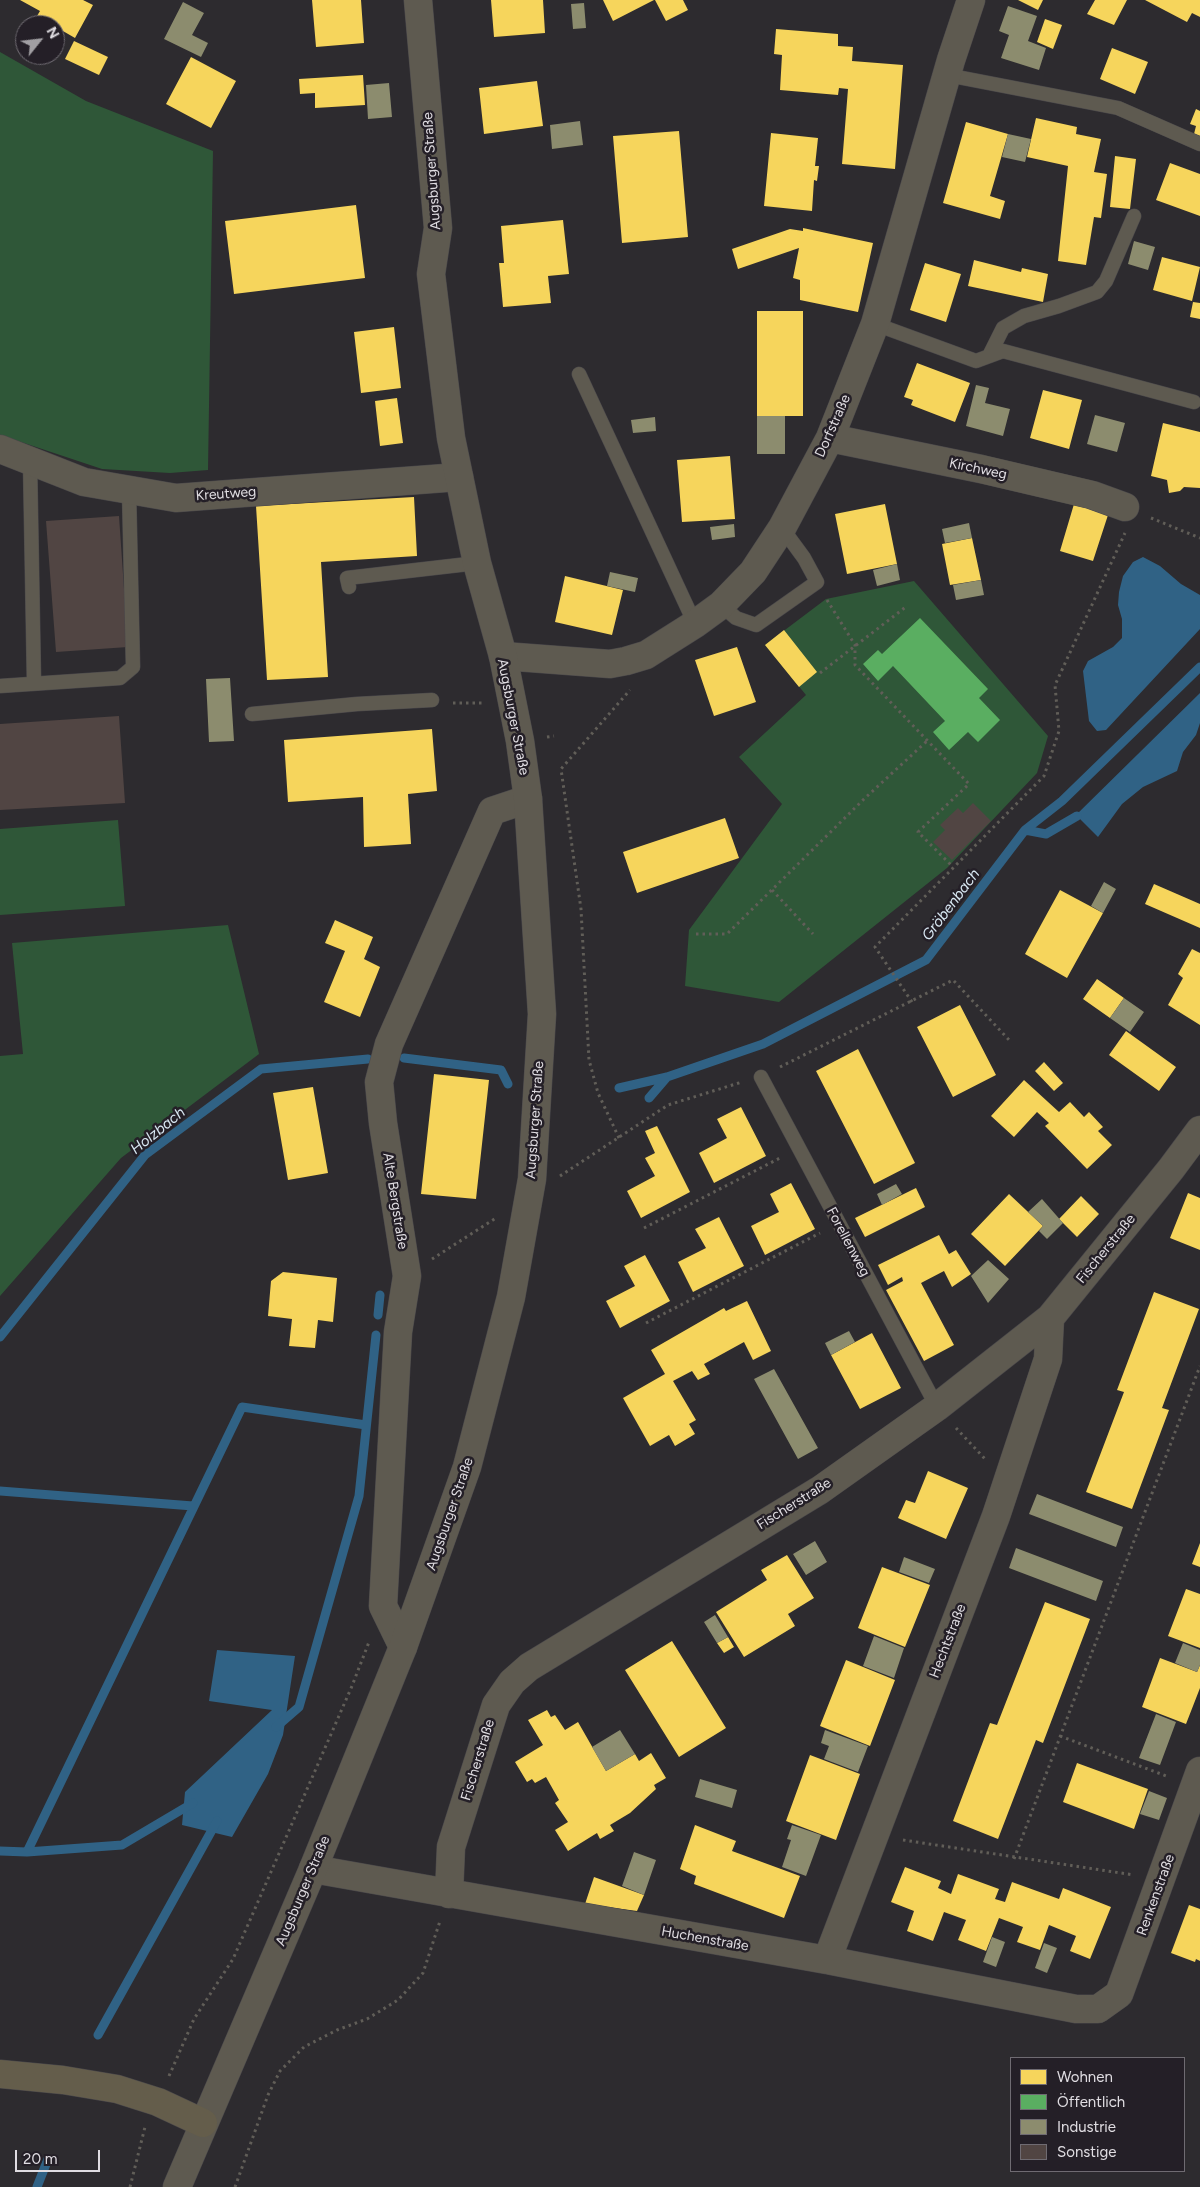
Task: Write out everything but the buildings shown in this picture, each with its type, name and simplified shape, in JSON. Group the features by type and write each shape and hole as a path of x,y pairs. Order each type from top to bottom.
{"main road":[{"path":"0,2074 63,2080 117,2089 158,2102 203,2123"}],"street":[{"name":"Augsburger Straße","path":"177,2187 313,1869 403,1647 467,1467 511,1297 532,1179 542,1014 528,799 520,741 503,656 477,563 458,477 452,438 431,274 438,228 418,0"},
{"name":"Dorfstraße","path":"503,656 610,664 646,655 721,605 753,572 782,528 830,438 875,324 947,75 971,0"},
{"name":"Kirchweg","path":"830,438 981,469 1092,496 1131,517"},
{"name":"Kreutweg","path":"0,449 84,482 176,498 458,477"},
{"name":"Alte Bergstraße","path":"403,1647 383,1606 398,1332 407,1276 383,1123 379,1082 389,1044 492,811 528,799"},
{"name":"Fischerstraße","path":"449,1894 451,1847 496,1704 512,1682 529,1666 820,1490 936,1407 1050,1318 1171,1170 1200,1130"},
{"name":"Hechtstraße","path":"827,1960 1007,1483 1048,1359 1050,1318"},
{"name":"Renkenstraße","path":"1098,2009 1120,1994 1197,1779"},
{"name":"Huchenstraße","path":"313,1869 827,1960 1076,2009 1098,2009"}],"lane":[{"path":"947,75 1118,108 1200,144"},
{"path":"1097,292 1106,281 1134,216"},
{"path":"989,356 1003,328 1024,316 1097,292 1112,291"},
{"path":"875,324 976,361 1002,350 1194,402"},
{"path":"579,374 695,624"},
{"path":"30,461 34,683"},
{"path":"0,686 120,678 133,667 129,490"},
{"path":"721,605 736,618 756,625 816,582 804,558 782,528"},
{"path":"349,587 347,578 421,576 477,563"},
{"path":"252,714 357,699 432,700"},
{"name":"Forellenweg","path":"760,1077 936,1407"}],"path":[{"path":"1010,1041 953,980 912,1002 875,947 1044,776 1059,731 1055,685 1131,517 1200,538"},
{"path":"816,582 855,645 855,665 969,784 918,832 954,867"},
{"path":"820,673 907,606"},
{"path":"463,704 482,703"},
{"path":"696,934 727,934 864,799 927,741"},
{"path":"557,1178 619,1138 598,1093 589,1060 581,909 561,769"},
{"path":"772,890 813,934"},
{"path":"644,1228 798,1149"},
{"path":"407,1276 497,1218"},
{"path":"646,1323 838,1224"},
{"path":"1014,1858 1200,1366"},
{"path":"936,1407 1007,1483"},
{"path":"130,2187 143,2132 194,2019 233,1959 352,1686 383,1606"},
{"path":"1060,1736 1197,1779"},
{"path":"875,1836 1162,1879"},
{"path":"235,2187 268,2094 280,2071 304,2047 337,2030 366,2019 398,2000 423,1973 449,1894"}],"green space":[{"path":"0,52 15,61 15,65 23,65 86,101 213,151 208,470 170,473 102,469 0,435"},
{"path":"914,581 1048,736 1037,773 947,868 779,1002 685,986 689,930 782,804 739,757 806,695 765,645 826,599"},
{"path":"118,820 125,906 0,915 0,829"},
{"path":"228,925 259,1054 121,1158 0,1296 0,1056 23,1054 12,943"}],"water":[{"path":"1143,557 1160,566 1181,584 1200,595 1200,629 1106,730 1097,731 1089,721 1083,671 1088,661 1113,647 1122,638 1122,619 1118,605 1123,576 1133,562"},
{"path":"1200,693 1200,723 1196,735 1183,752 1177,771 1143,787 1122,804 1098,837 1076,815"},
{"path":"217,1650 295,1656 283,1735 268,1774 232,1837 182,1825 185,1792 272,1710 209,1701"}],"waterway":[{"name":"Gröbenbach","path":"619,1088 667,1077 763,1044 926,960 1025,830 1062,801 1200,667"},
{"path":"1025,830 1046,834 1077,816"},
{"name":"Holzbach","path":"404,1058 501,1070 508,1084"},
{"name":"Holzbach","path":"0,1337 145,1155 261,1069 368,1059"},
{"path":"649,1098 667,1077"},
{"path":"378,1315 380,1295"},
{"path":"276,1727 299,1707 359,1496 376,1335"},
{"path":"27,1852 242,1407 366,1425"},
{"path":"0,1491 193,1506"},
{"path":"0,1851 27,1852 122,1845 193,1803"},
{"path":"98,2035 217,1821"},
{"path":"37,2187 48,2159"}]}
